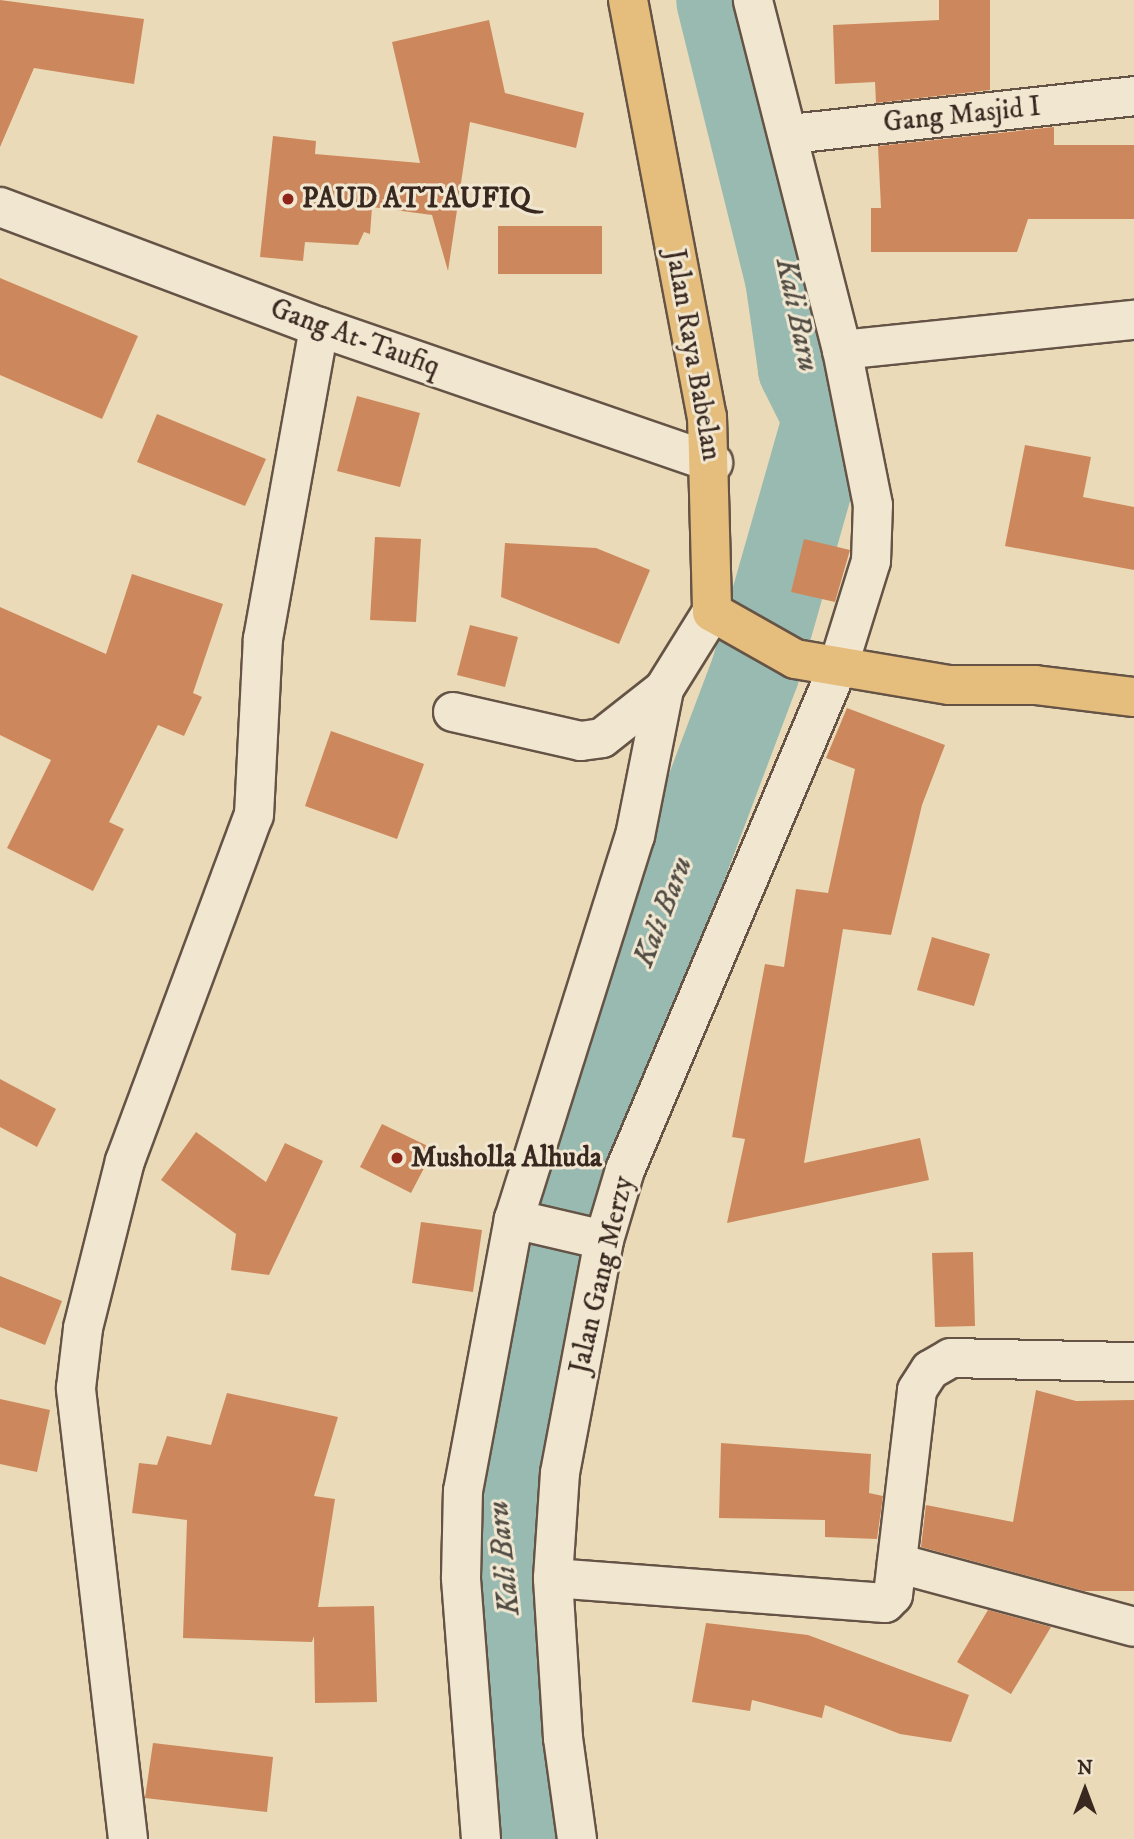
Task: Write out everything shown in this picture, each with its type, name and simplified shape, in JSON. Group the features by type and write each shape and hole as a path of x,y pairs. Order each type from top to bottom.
{"main road":[{"name":"Jalan Raya Babelan","path":"628,0 713,463 720,620"},
{"path":"720,620 795,659 838,667 949,685 1035,685 1134,697"}],"street":[{"name":"Jalan Gang Merzy","path":"577,1839 563,1738 553,1578 560,1473 596,1238 838,667 871,561 873,505 842,350 791,134 753,0"},
{"name":"Gang Masjid I","path":"791,134 1134,96"},
{"name":"Gang At-Taufiq","path":"0,207 318,327 713,463"},
{"path":"842,350 1134,320"},
{"path":"128,1839 76,1388 83,1328 125,1161 254,815 263,639 318,327"},
{"path":"453,712 581,741 602,738 664,690 720,620"},
{"path":"481,1839 461,1578 463,1492 528,1222 635,836 664,690"},
{"path":"528,1222 596,1238"},
{"path":"553,1578 870,1605 893,1595 917,1391 930,1370 951,1359 1134,1362"},
{"path":"897,1563 1134,1627"}],"building":[{"path":"0,0 144,19 134,84 34,68 0,147"},
{"path":"939,0 990,0 990,90 876,103 875,82 835,84 833,25 939,20"},
{"path":"489,20 505,93 584,113 576,148 470,122 448,271 432,215 372,207 370,234 364,232 358,245 305,242 303,261 260,257 273,136 316,141 315,154 420,163 392,42"},
{"path":"1054,127 1054,145 1134,145 1134,219 1028,219 1017,252 871,252 871,208 881,208 878,146"},
{"path":"498,226 602,226 602,274 498,274"},
{"path":"0,278 138,336 102,419 0,375"},
{"path":"357,396 420,413 400,487 337,471"},
{"path":"157,414 266,459 245,506 137,462"},
{"path":"1025,445 1091,457 1083,497 1134,507 1134,570 1005,546"},
{"path":"375,537 421,539 416,622 370,620"},
{"path":"804,539 850,550 835,602 791,592"},
{"path":"505,543 596,548 650,570 619,644 501,597"},
{"path":"132,574 223,604 193,693 202,697 184,736 158,725 109,822 124,829 93,891 7,848 51,760 0,735 0,607 106,654"},
{"path":"470,625 518,637 505,687 457,675"},
{"path":"847,708 945,745 922,805 891,935 843,929 804,1163 920,1138 929,1180 727,1223 745,1139 732,1137 765,964 784,967 796,889 828,893 855,769 826,758"},
{"path":"331,731 424,764 397,839 305,806"},
{"path":"932,937 990,954 974,1006 917,990"},
{"path":"0,1079 56,1109 37,1147 0,1127"},
{"name":"Musholla Alhuda","path":"382,1124 434,1149 411,1193 360,1167"},
{"path":"196,1132 266,1182 285,1143 323,1161 269,1275 231,1270 236,1234 161,1180"},
{"path":"421,1222 482,1230 473,1292 412,1283"},
{"path":"973,1252 975,1326 935,1327 932,1253"},
{"path":"0,1276 62,1301 45,1345 0,1327"},
{"path":"1036,1390 1076,1401 1134,1400 1134,1591 1084,1591 921,1547 926,1505 1013,1522"},
{"path":"227,1393 338,1417 314,1496 335,1499 318,1607 374,1606 377,1702 315,1703 314,1636 312,1642 183,1638 187,1520 132,1513 139,1463 157,1465 167,1436 211,1445"},
{"path":"0,1399 50,1410 37,1472 0,1464"},
{"path":"721,1443 871,1454 869,1493 883,1496 877,1539 825,1537 825,1520 719,1518"},
{"path":"988,1610 1051,1627 1011,1694 957,1662"},
{"path":"706,1623 808,1635 969,1695 951,1742 900,1734 825,1705 822,1718 752,1700 750,1711 692,1702"},
{"path":"153,1743 273,1757 267,1812 145,1798"}],"waterway":[{"name":"Kali Baru","path":"537,1839 497,1485 558,1277 571,1183 599,1085 755,670 827,418 802,368 789,278 720,0"}],"place":[{"name":"PAUD ATTAUFIQ","path":"288,199"},
{"name":"Musholla Alhuda","path":"397,1158"}]}
